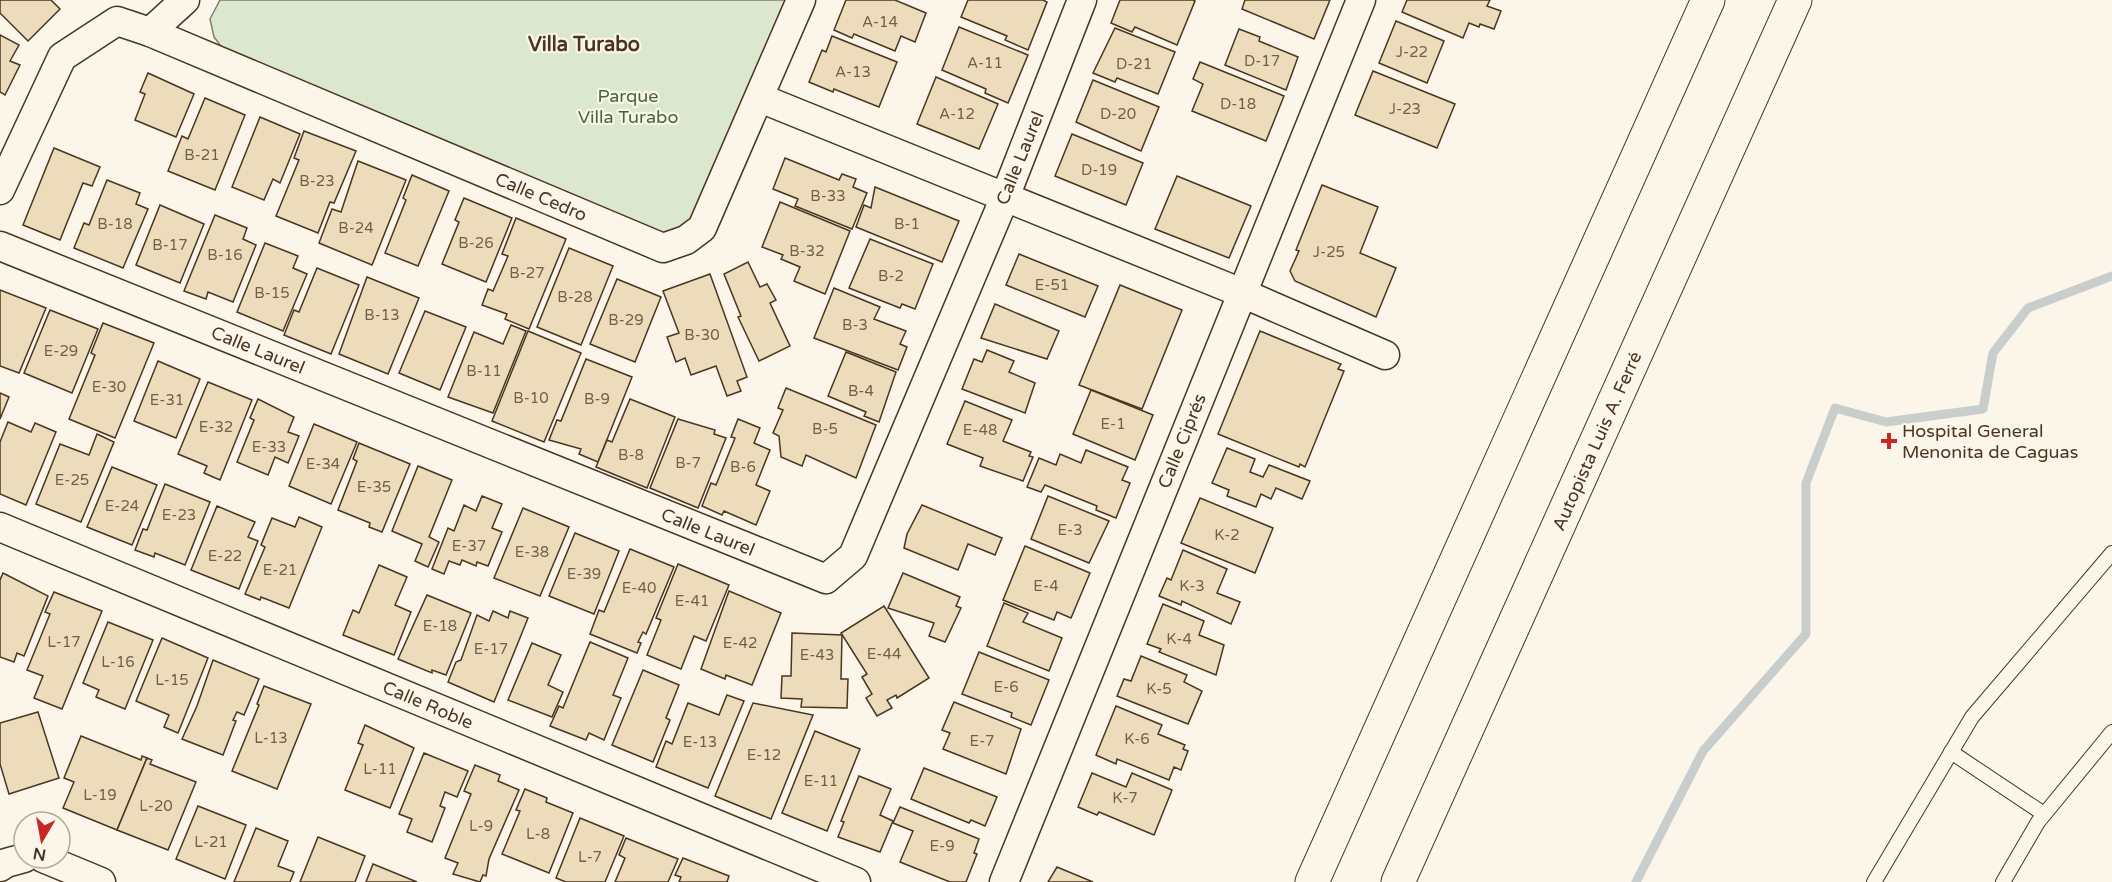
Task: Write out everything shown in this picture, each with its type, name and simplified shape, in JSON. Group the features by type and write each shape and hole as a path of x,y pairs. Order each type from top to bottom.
{"highway":[{"path":"1680,58 1695,0"},
{"path":"1312,882 1708,0"},
{"name":"Autopista Luis A. Ferré","path":"1398,882 1795,0"},
{"path":"1767,63 1807,0"}],"street":[{"path":"150,32 185,0"},
{"name":"Calle Cedro","path":"0,190 62,57 117,21 150,32 663,249 686,240 702,228 801,0"},
{"name":"Calle Laurel","path":"0,246 826,579 853,556 1005,197 1083,0"},
{"name":"Calle Ciprés","path":"1004,882 1361,0"},
{"path":"760,98 1242,293 1385,355"},
{"name":"Calle Roble","path":"0,527 856,882"},
{"path":"72,870 101,882"}],"lane":[{"path":"1874,882 1972,717 2112,553"},
{"path":"2003,882 2044,814 2112,732"},
{"path":"1951,752 2044,814"}],"green space":[{"name":"Parque Villa Turabo","path":"220,0 787,0 700,218 662,237 226,53 214,37 210,19"}],"building":[{"path":"0,0 51,0 60,9 28,41 0,13"},
{"path":"846,0 895,0 926,13 915,42 901,36 895,51 854,34 852,38 834,30"},
{"path":"968,0 1043,0 1047,2 1028,50 1005,40 1007,36 961,17"},
{"path":"1120,0 1195,1 1177,45 1135,27 1132,32 1111,23"},
{"path":"1245,0 1330,0 1314,39 1242,9"},
{"path":"1407,0 1490,0 1487,6 1501,11 1494,29 1469,23 1463,38 1402,12"},
{"path":"1396,21 1444,41 1427,83 1379,63"},
{"path":"959,27 1028,55 1008,103 985,93 986,89 942,70"},
{"path":"1115,28 1175,52 1158,94 1117,78 1115,82 1093,73"},
{"path":"1239,29 1260,37 1259,41 1298,57 1286,90 1225,65"},
{"path":"0,35 19,45 10,61 20,65 5,95 0,92"},
{"path":"832,36 897,62 879,107 834,89 833,92 809,82 822,50 826,52"},
{"path":"1200,62 1284,96 1266,141 1192,111 1203,84 1193,79"},
{"path":"1373,71 1455,104 1437,148 1355,115"},
{"path":"148,73 194,94 176,137 135,120 145,94 140,92"},
{"path":"936,77 998,104 979,149 917,124"},
{"path":"1093,80 1159,107 1141,151 1076,122"},
{"path":"205,98 245,115 215,190 168,171 182,136 188,139"},
{"path":"260,117 300,134 280,183 273,179 264,200 232,187"},
{"path":"304,131 356,151 334,203 330,202 318,233 276,216 299,160 294,158"},
{"path":"1072,134 1143,163 1126,205 1055,176"},
{"path":"54,148 100,167 92,186 83,183 60,240 23,225"},
{"path":"785,158 839,180 842,174 856,179 853,187 867,193 852,229 795,206 798,199 773,189"},
{"path":"358,161 406,180 372,265 319,243 332,209 341,212"},
{"path":"412,175 449,191 418,266 385,253 406,200 403,198"},
{"path":"1177,176 1251,206 1229,258 1155,229"},
{"path":"107,180 140,193 136,204 148,209 123,268 74,248 84,223 89,225"},
{"path":"1322,185 1378,207 1360,253 1396,268 1376,317 1295,281 1290,271"},
{"path":"875,187 959,221 942,262 856,227 864,205 871,208"},
{"path":"464,198 512,218 486,282 442,264 459,222 455,220"},
{"path":"780,202 850,231 825,294 794,281 800,267 781,259 783,255 762,247"},
{"path":"160,205 204,224 180,283 136,265"},
{"path":"215,215 247,228 243,239 256,245 233,302 208,292 206,299 184,291"},
{"path":"516,218 566,239 529,329 505,319 507,314 482,305 488,289 493,291 508,256 502,254"},
{"path":"870,239 933,264 915,309 902,304 900,308 849,288"},
{"path":"265,243 298,256 293,268 307,274 283,331 237,312"},
{"path":"569,248 613,266 581,345 537,327"},
{"path":"1019,254 1098,286 1085,317 1006,285"},
{"path":"748,262 760,287 767,284 776,300 770,303 790,346 759,361 738,317 741,316 724,274"},
{"path":"317,268 359,285 331,354 284,335 294,310 299,312"},
{"path":"710,274 747,377 737,381 741,391 727,396 716,366 691,375 685,358 676,362 667,337 679,333 663,291"},
{"path":"367,277 419,298 388,374 339,354"},
{"path":"617,279 661,297 635,362 590,344"},
{"path":"1120,285 1182,310 1142,409 1079,385"},
{"path":"834,288 880,307 874,319 906,331 900,344 907,347 898,370 814,338"},
{"path":"0,290 46,308 19,373 0,366"},
{"path":"995,304 1059,331 1047,359 981,338"},
{"path":"50,310 98,329 72,393 24,373"},
{"path":"425,311 466,327 440,390 399,373"},
{"path":"103,323 154,343 115,438 69,419 95,355 91,353"},
{"path":"511,325 526,331 493,413 448,397 474,332 503,344"},
{"path":"528,331 581,353 544,442 492,421"},
{"path":"1260,331 1341,364 1338,369 1344,371 1305,467 1300,464 1299,467 1218,434"},
{"path":"987,350 1014,361 1009,372 1035,383 1025,413 962,389 974,359 982,362"},
{"path":"846,352 896,372 879,422 864,416 866,412 828,396"},
{"path":"586,359 632,377 598,462 579,454 581,449 549,440 557,420 561,421"},
{"path":"158,361 200,379 176,438 134,421"},
{"path":"208,382 252,400 220,480 204,473 207,466 178,454"},
{"path":"786,388 876,425 856,478 806,455 802,466 781,457 779,436 773,433 783,410 778,408"},
{"path":"1091,390 1153,415 1135,460 1073,434"},
{"path":"0,393 9,397 0,419"},
{"path":"258,399 294,417 288,432 299,436 288,463 275,457 268,475 237,462 254,420 250,418"},
{"path":"630,399 675,417 647,488 596,467 607,440 612,442"},
{"path":"965,401 1012,420 1003,441 1031,452 1029,456 1033,457 1023,481 980,466 983,458 947,444"},
{"path":"678,419 715,430 714,434 726,438 698,508 650,488"},
{"path":"738,419 760,428 754,443 770,450 756,485 770,491 756,525 724,511 722,515 702,506 711,483 716,485 735,438 731,437"},
{"path":"8,422 31,432 35,423 56,432 26,505 0,494 0,442"},
{"path":"314,424 357,442 331,504 289,486"},
{"path":"97,434 114,442 81,522 36,504 60,444 89,455"},
{"path":"359,443 410,464 382,532 369,527 370,523 338,510 357,461 353,459"},
{"path":"1227,448 1255,459 1250,472 1263,477 1269,465 1310,481 1302,499 1276,488 1271,499 1261,494 1256,507 1227,496 1229,490 1212,483"},
{"path":"1086,450 1128,467 1122,480 1130,483 1116,518 1096,510 1097,506 1045,485 1041,492 1027,487 1039,458 1056,465 1060,454 1081,463"},
{"path":"418,466 452,480 429,537 439,542 428,567 415,561 422,544 392,531"},
{"path":"112,467 157,485 132,545 87,527"},
{"path":"165,484 210,502 185,565 155,553 154,557 135,550 143,529 147,530"},
{"path":"482,496 502,504 492,528 502,532 488,566 477,562 476,566 462,560 460,565 449,561 444,574 432,569 448,528 454,531 464,505 476,511"},
{"path":"1048,496 1109,521 1089,563 1031,539"},
{"path":"1200,498 1273,528 1255,573 1181,543"},
{"path":"922,505 1002,538 995,555 968,544 958,570 904,548 907,534"},
{"path":"217,506 255,522 248,537 258,541 239,589 191,570"},
{"path":"523,508 569,527 540,596 494,578"},
{"path":"299,517 322,527 289,608 261,597 260,600 245,594 265,547 261,545 272,518 295,527"},
{"path":"575,533 619,551 594,614 549,596"},
{"path":"1025,546 1090,573 1071,618 1057,612 1054,620 1003,600"},
{"path":"630,549 674,567 646,634 643,632 638,642 641,643 637,653 590,634 599,610 604,612"},
{"path":"1183,550 1227,569 1217,593 1240,602 1231,624 1182,601 1181,605 1159,596 1167,578 1171,580"},
{"path":"678,564 729,585 706,641 694,636 681,669 647,655 661,620 656,618"},
{"path":"379,565 407,577 395,605 411,612 394,655 343,635 353,610 359,613"},
{"path":"3,573 48,596 24,656 17,653 14,662 0,657 0,580"},
{"path":"903,573 960,597 956,606 961,608 945,642 929,636 934,623 888,608"},
{"path":"729,591 781,613 752,685 726,675 725,679 701,669"},
{"path":"54,592 102,611 62,709 34,698 43,676 27,670 50,614 45,612"},
{"path":"427,595 471,613 446,675 432,670 432,673 398,659"},
{"path":"1004,603 1028,613 1023,622 1062,638 1049,671 987,646"},
{"path":"1163,604 1204,621 1199,635 1224,645 1216,675 1159,652 1161,649 1147,644"},
{"path":"884,606 929,678 897,698 896,695 887,700 892,708 877,716 866,698 872,694 862,677 867,674 841,633"},
{"path":"493,611 508,618 510,611 528,618 494,702 448,682 456,662 461,660 477,615 489,621"},
{"path":"108,622 153,640 125,709 96,697 99,690 83,683"},
{"path":"792,633 842,635 841,679 848,679 847,708 801,707 802,699 781,698 782,676 791,676"},
{"path":"162,638 208,658 178,733 164,727 169,715 136,701"},
{"path":"590,642 628,658 613,695 621,698 604,740 589,733 586,740 550,726 559,706 563,708"},
{"path":"532,643 561,655 548,685 563,692 552,717 508,700"},
{"path":"979,652 1049,680 1031,725 1011,717 1012,713 962,694"},
{"path":"1141,656 1187,675 1184,682 1202,691 1188,724 1117,696 1124,679 1131,681"},
{"path":"213,660 259,679 244,715 237,712 233,720 236,721 223,755 182,739 197,706"},
{"path":"643,670 679,685 666,718 670,720 653,762 612,745"},
{"path":"264,686 311,704 277,789 232,771 259,705 257,704"},
{"path":"727,695 744,701 708,788 656,767 666,741 672,744 688,703 719,715"},
{"path":"954,702 1021,729 1006,774 943,749 950,733 942,730"},
{"path":"753,703 813,715 771,819 715,796"},
{"path":"1116,706 1162,725 1158,734 1185,745 1183,749 1188,751 1181,770 1174,767 1169,780 1117,759 1116,764 1096,755"},
{"path":"38,712 59,778 9,794 0,764 0,723"},
{"path":"365,725 414,748 390,808 345,790 363,745 358,743"},
{"path":"815,731 860,749 827,831 782,813"},
{"path":"81,736 141,760 142,756 147,758 117,830 63,808 74,782 64,778"},
{"path":"424,753 468,771 457,797 445,792 440,806 445,808 432,842 407,832 412,819 399,814"},
{"path":"147,758 152,760 150,764 196,782 168,850 117,830"},
{"path":"475,765 500,775 498,781 519,790 489,859 486,876 483,875 480,882 453,874 458,863 445,858 471,794 464,791"},
{"path":"924,768 997,797 985,826 971,820 969,823 911,799"},
{"path":"1092,773 1126,787 1132,773 1172,790 1154,835 1099,812 1097,815 1078,807"},
{"path":"859,776 891,789 880,815 893,821 880,852 838,837 844,822 841,821"},
{"path":"525,789 547,798 546,802 573,813 549,873 502,854 520,811 516,810"},
{"path":"198,806 246,825 225,879 176,859"},
{"path":"900,807 979,839 974,853 977,854 966,882 950,882 900,862 913,831 893,823"},
{"path":"580,818 624,836 605,882 566,882 556,878"},
{"path":"256,828 288,841 278,866 294,872 290,882 234,882"},
{"path":"318,837 365,856 355,882 300,882"},
{"path":"626,838 678,859 668,882 615,882 625,858 619,855"},
{"path":"683,858 729,876 727,882 679,882 681,877 675,875"},
{"path":"373,864 417,882 366,882"},
{"path":"1057,867 1093,882 1048,882"}],"waterway":[{"path":"1636,882 1703,751 1806,634 1806,483 1835,408 1886,422 1983,409 1993,353 2028,308 2112,276"}],"place":[{"name":"Hospital General Menonita de Caguas","path":"1889,441"}],"district":[{"name":"Villa Turabo","path":"584,45"}]}
